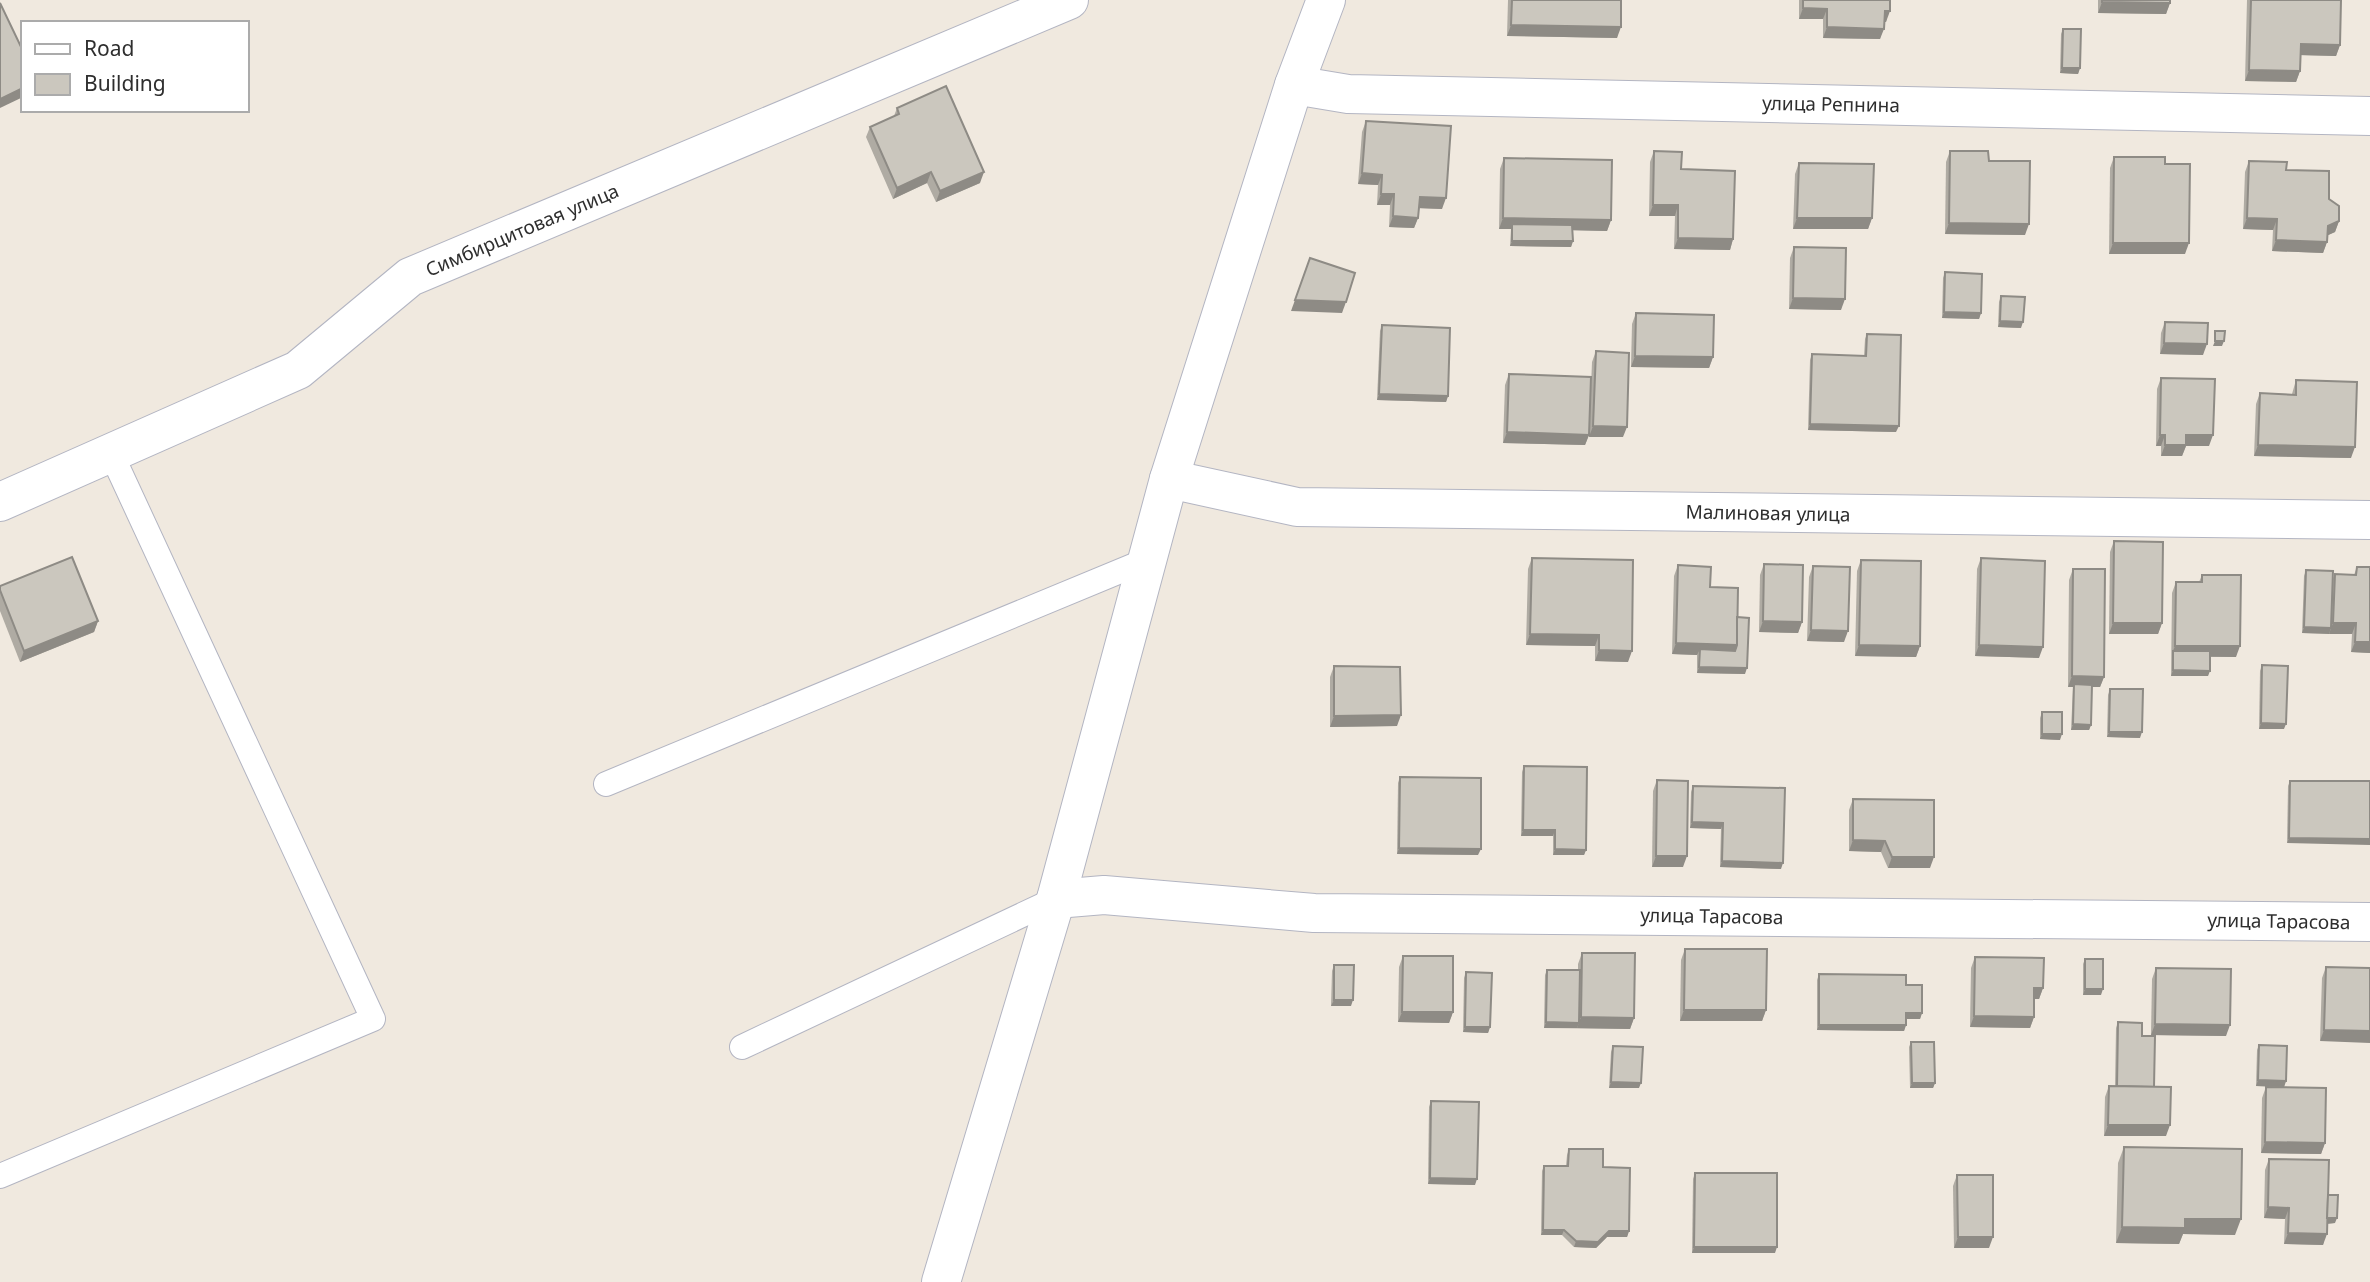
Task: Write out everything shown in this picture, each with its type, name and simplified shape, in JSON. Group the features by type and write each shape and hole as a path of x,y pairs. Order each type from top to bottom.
{"street":[{"name":"Симбирцитовая улица","path":"0,502 298,370 410,277 1069,0"},
{"path":"944,1281 1056,899 1168,479 1294,85 1326,0"},
{"name":"улица Репнина","path":"1294,85 1348,94 2370,116"},
{"name":"Малиновая улица","path":"1168,479 1297,507 2370,520"},
{"name":"улица Тарасова","path":"1056,899 1104,895 1314,913 2370,922"}],"lane":[{"path":"0,1176 373,1019 111,453"},
{"path":"606,784 1147,559"},
{"path":"742,1047 1056,899"}],"building":[{"path":"1512,0 1621,0 1621,27 1511,25"},
{"path":"1803,0 1890,0 1890,11 1885,11 1884,29 1827,27 1827,9 1803,8"},
{"path":"2170,0 2170,3 2102,2"},
{"path":"2251,0 2341,0 2340,45 2301,44 2300,71 2249,70"},
{"path":"0,3 21,47 21,89 0,99"},
{"path":"2063,29 2081,29 2080,68 2062,68"},
{"path":"946,86 984,172 940,191 931,172 897,188 870,127 899,114 897,108"},
{"path":"1366,121 1451,126 1446,198 1420,197 1418,218 1393,216 1394,194 1381,194 1382,175 1362,173"},
{"path":"1654,151 1682,152 1681,169 1735,171 1733,239 1678,238 1678,205 1653,205"},
{"path":"1950,151 1988,151 1989,161 2030,161 2029,224 1949,223"},
{"path":"2114,157 2165,157 2165,164 2190,164 2189,243 2113,243"},
{"path":"1504,158 1612,160 1611,220 1503,218"},
{"path":"2249,161 2287,162 2286,170 2329,171 2329,199 2339,206 2339,221 2328,226 2327,242 2276,240 2277,219 2247,218"},
{"path":"1799,163 1874,164 1872,218 1797,218"},
{"path":"1512,224 1572,225 1573,241 1512,241"},
{"path":"1794,247 1846,248 1845,299 1793,298"},
{"path":"1310,258 1355,273 1346,302 1295,300"},
{"path":"1945,272 1982,274 1981,313 1944,312"},
{"path":"2001,296 2025,297 2023,322 2000,321"},
{"path":"1636,313 1714,315 1713,357 1635,356"},
{"path":"2165,322 2208,323 2207,344 2164,343"},
{"path":"1382,325 1450,328 1448,396 1379,394"},
{"path":"2215,331 2225,331 2224,341 2215,341"},
{"path":"1867,334 1901,335 1899,426 1810,424 1812,354 1866,356"},
{"path":"1596,351 1629,353 1627,427 1593,426"},
{"path":"1509,374 1591,377 1589,435 1507,432"},
{"path":"2161,378 2215,379 2213,435 2186,435 2186,445 2165,445 2165,435 2160,435"},
{"path":"2296,380 2357,382 2355,447 2258,445 2260,393 2296,395"},
{"path":"2114,541 2163,542 2162,623 2113,623"},
{"path":"72,557 98,621 24,651 0,586"},
{"path":"1532,558 1633,560 1632,651 1599,650 1599,635 1530,634"},
{"path":"1981,558 2045,561 2043,647 1979,645"},
{"path":"1861,560 1921,561 1920,646 1859,645"},
{"path":"1764,564 1803,565 1802,622 1763,621"},
{"path":"1678,565 1711,567 1710,587 1738,588 1737,645 1676,643"},
{"path":"1813,566 1850,567 1848,631 1811,630"},
{"path":"2357,567 2370,567 2370,642 2355,642 2356,623 2333,623 2335,574 2356,575"},
{"path":"2073,569 2105,569 2104,677 2072,676"},
{"path":"2306,570 2333,571 2331,628 2304,627"},
{"path":"2202,575 2241,575 2240,646 2175,646 2176,582 2202,582"},
{"path":"1737,617 1749,618 1747,668 1699,667 1700,649 1735,651"},
{"path":"2173,651 2210,651 2210,671 2173,670"},
{"path":"2262,665 2288,666 2286,724 2261,723"},
{"path":"1334,666 1400,667 1401,715 1334,716"},
{"path":"2074,684 2092,685 2091,725 2073,724"},
{"path":"2110,689 2143,689 2142,732 2109,732"},
{"path":"2042,712 2062,712 2062,734 2042,734"},
{"path":"1524,766 1587,767 1586,850 1555,849 1555,830 1523,830"},
{"path":"1400,777 1481,778 1481,849 1399,848"},
{"path":"1657,780 1688,781 1687,856 1656,856"},
{"path":"2290,781 2370,781 2370,839 2289,838"},
{"path":"1693,786 1785,788 1783,863 1722,861 1723,823 1692,822"},
{"path":"1853,799 1934,800 1934,857 1892,857 1885,841 1853,840"},
{"path":"1685,949 1767,949 1766,1010 1684,1010"},
{"path":"1582,953 1635,953 1634,1018 1581,1017"},
{"path":"1403,956 1453,956 1453,1012 1402,1012"},
{"path":"1975,957 2044,958 2043,988 2034,988 2034,1017 1974,1016"},
{"path":"2085,959 2103,959 2103,989 2085,989"},
{"path":"1334,965 1354,965 1353,1000 1334,1000"},
{"path":"2326,967 2370,968 2370,1031 2324,1030"},
{"path":"2156,968 2231,969 2230,1025 2155,1024"},
{"path":"1547,970 1580,970 1579,1023 1546,1022"},
{"path":"1466,972 1492,973 1490,1027 1465,1027"},
{"path":"1819,974 1906,975 1906,985 1922,985 1922,1013 1906,1013 1906,1025 1819,1025"},
{"path":"2118,1022 2142,1023 2142,1036 2155,1036 2154,1087 2117,1086"},
{"path":"1911,1042 1934,1042 1935,1083 1912,1083"},
{"path":"2259,1045 2287,1046 2286,1081 2258,1080"},
{"path":"1613,1046 1643,1047 1641,1083 1611,1082"},
{"path":"2109,1086 2171,1087 2170,1125 2108,1125"},
{"path":"2266,1087 2326,1088 2325,1143 2265,1142"},
{"path":"1431,1101 1479,1102 1477,1179 1430,1178"},
{"path":"2124,1147 2242,1149 2241,1219 2185,1219 2185,1228 2122,1227"},
{"path":"1569,1149 1603,1149 1603,1167 1630,1168 1629,1231 1609,1231 1598,1242 1576,1241 1564,1230 1543,1230 1544,1166 1568,1166"},
{"path":"2269,1159 2329,1160 2327,1234 2288,1233 2289,1208 2268,1207"},
{"path":"1695,1173 1777,1173 1777,1247 1694,1247"},
{"path":"1957,1175 1993,1175 1993,1237 1958,1237"},
{"path":"2328,1195 2338,1195 2337,1218 2327,1218"}]}
